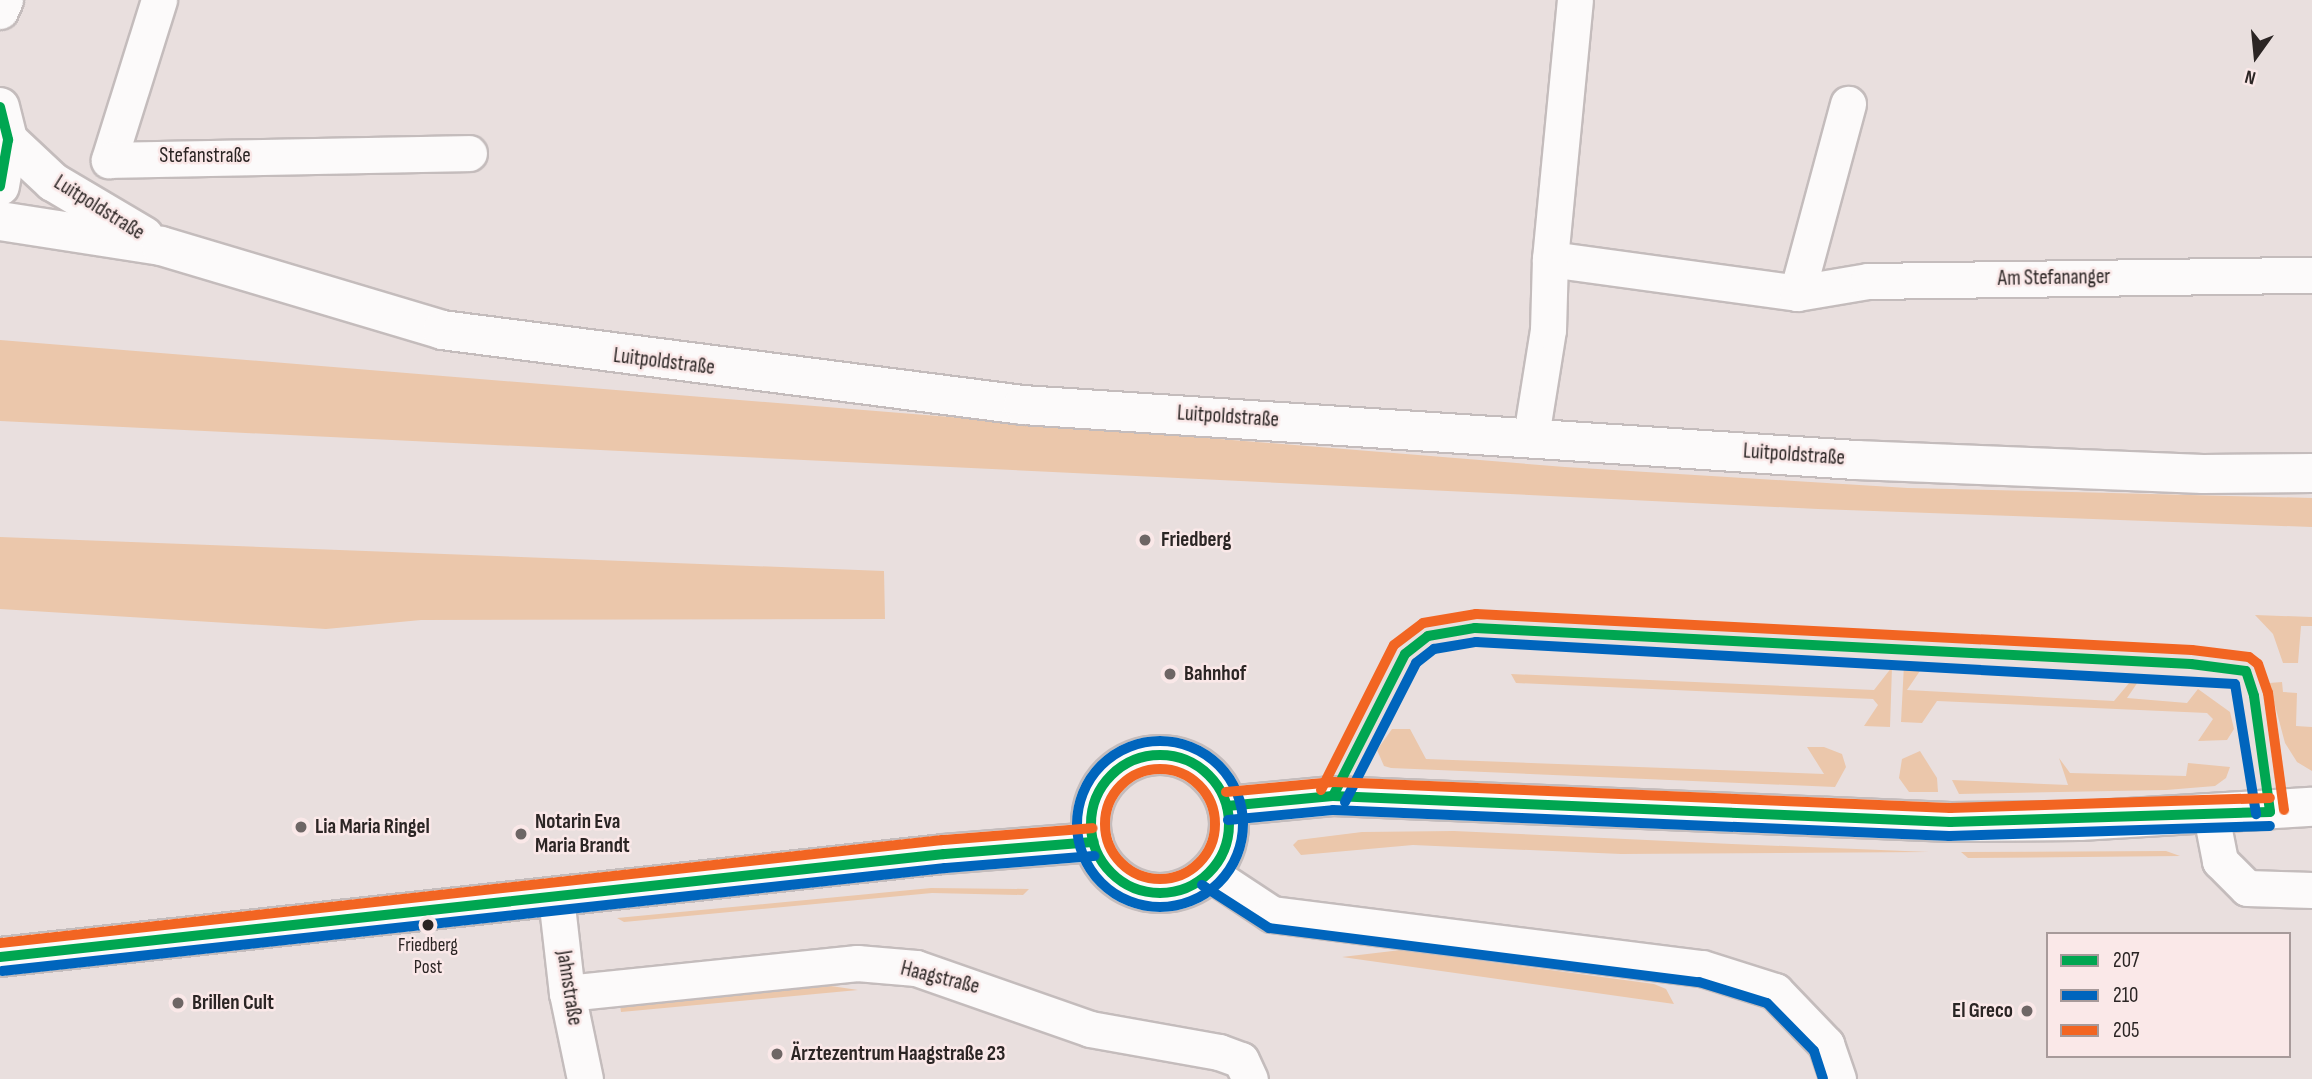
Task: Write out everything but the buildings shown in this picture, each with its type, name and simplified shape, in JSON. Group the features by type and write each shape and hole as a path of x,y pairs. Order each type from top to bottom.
{"street":[{"path":"0,11 5,0"},
{"name":"Stefanstraße","path":"159,0 109,160 469,153"},
{"path":"1531,436 1548,330 1550,259 1575,0"},
{"path":"1797,292 1848,104"},
{"path":"0,186 4,123"},
{"name":"Luitpoldstraße","path":"4,123 53,183 160,246"},
{"name":"Luitpoldstraße","path":"0,221 160,246 442,330 606,355 1023,405 1531,436 1856,460 2203,474 2312,473"},
{"name":"Am Stefananger","path":"1550,259 1797,292 1868,281 2312,275"},
{"path":"1164,755 1196,765 1213,779 1227,806 1229,836 1210,873 1184,890 1143,892 1115,877 1094,842 1091,815 1098,794 1120,767 1141,758 1164,755"},
{"path":"1227,806 1333,796 1950,822 2211,815 2312,807"},
{"path":"2211,815 2220,861 2246,888 2312,890"},
{"path":"0,957 944,854 1094,842"},
{"path":"1210,873 1272,914 1702,968 1774,991 1826,1044 1838,1079"},
{"name":"Jahnstraße","path":"556,897 567,993 585,1079"},
{"name":"Haagstraße","path":"567,993 857,963 916,968 1090,1029 1219,1052 1241,1060 1251,1079"}],"shaded area":[{"path":"0,340 1565,467 1908,488 2312,498 2312,527 1818,509 0,421"},
{"path":"0,537 884,571 885,619 421,620 326,629 0,609"},
{"path":"2255,615 2312,617 2312,626 2301,626 2298,663 2283,663 2273,634"},
{"path":"1904,664 1924,665 1907,690 2114,701 2135,676 2142,676 2127,698 2187,703 2198,689 2230,712 2234,729 2227,740 2198,741 2213,719 2207,713 1937,701 1922,723 1901,722"},
{"path":"1892,667 1890,727 1864,726 1878,705 1873,699 1516,683 1511,674 1874,690"},
{"path":"2282,682 2283,692 2297,693 2296,726 2312,727 2312,771 2297,762 2285,743 2269,683"},
{"path":"1392,729 1410,729 1426,759 1824,774 1807,747 1824,747 1842,754 1846,767 1835,787 1391,768 1384,766 1377,750"},
{"path":"1920,751 1937,778 1938,792 1909,792 1899,778 1902,759"},
{"path":"2059,758 2070,773 2186,776 2188,763 2230,767 2226,778 2215,786 2166,790 1959,794 1952,780 2068,785"},
{"path":"1454,831 1929,852 1621,854 1413,845 1301,855 1293,845 1298,840 1362,832"},
{"path":"2166,851 2180,856 1968,858 1961,852"},
{"path":"931,888 1029,889 1023,895 932,893 624,922 617,918"},
{"path":"1401,950 1654,984 1666,989 1674,1004 1342,957"},
{"path":"831,986 858,990 621,1012 620,1005"}],"transit line":[{"name":"207","path":"0,107 8,140 0,186"},
{"name":"205","path":"1321,790 1394,645 1423,623 1476,614 2192,650 2249,657 2258,664 2268,693 2284,810"},
{"name":"207","path":"1333,796 1405,654 1428,636 1475,628 2191,664 2246,671 2254,696 2270,812"},
{"name":"210","path":"1345,802 1416,663 1434,649 1476,642 2235,684 2256,814"},
{"name":"210","path":"1160,741 1192,747 1219,765 1237,792 1243,824 1237,856 1219,883 1192,901 1160,907 1128,901 1101,883 1083,856 1077,824 1083,792 1101,765 1128,747 1160,741"},
{"name":"207","path":"1160,755 1187,760 1209,775 1224,797 1229,824 1224,851 1209,873 1187,888 1160,893 1133,888 1111,873 1096,851 1091,824 1096,797 1111,775 1133,760 1160,755"},
{"name":"205","path":"1160,769 1181,773 1199,785 1211,803 1215,824 1211,845 1199,863 1181,875 1160,879 1139,875 1121,863 1109,845 1105,824 1109,803 1121,785 1139,773 1160,769"},
{"name":"205","path":"1226,792 1334,782 1950,808 2270,798"},
{"name":"207","path":"1227,806 1333,796 1950,822 2270,812"},
{"name":"210","path":"1228,820 1333,810 1949,836 2270,826"},
{"name":"205","path":"0,943 942,840 1093,828"},
{"name":"207","path":"0,957 944,854 1094,842"},
{"name":"210","path":"2,971 945,868 1095,856"},
{"name":"210","path":"1202,885 1269,928 1699,982 1767,1003 1814,1051 1823,1079"}],"place":[{"name":"Friedberg","path":"1145,540"},
{"name":"Bahnhof","path":"1170,674"},
{"name":"Lia Maria Ringel","path":"301,827"},
{"name":"Notarin Eva Maria Brandt","path":"521,834"},
{"name":"Friedberg Post","path":"428,925"},
{"name":"Brillen Cult","path":"178,1003"},
{"name":"El Greco","path":"2027,1011"},
{"name":"Ärztezentrum Haagstraße 23","path":"777,1054"}]}
